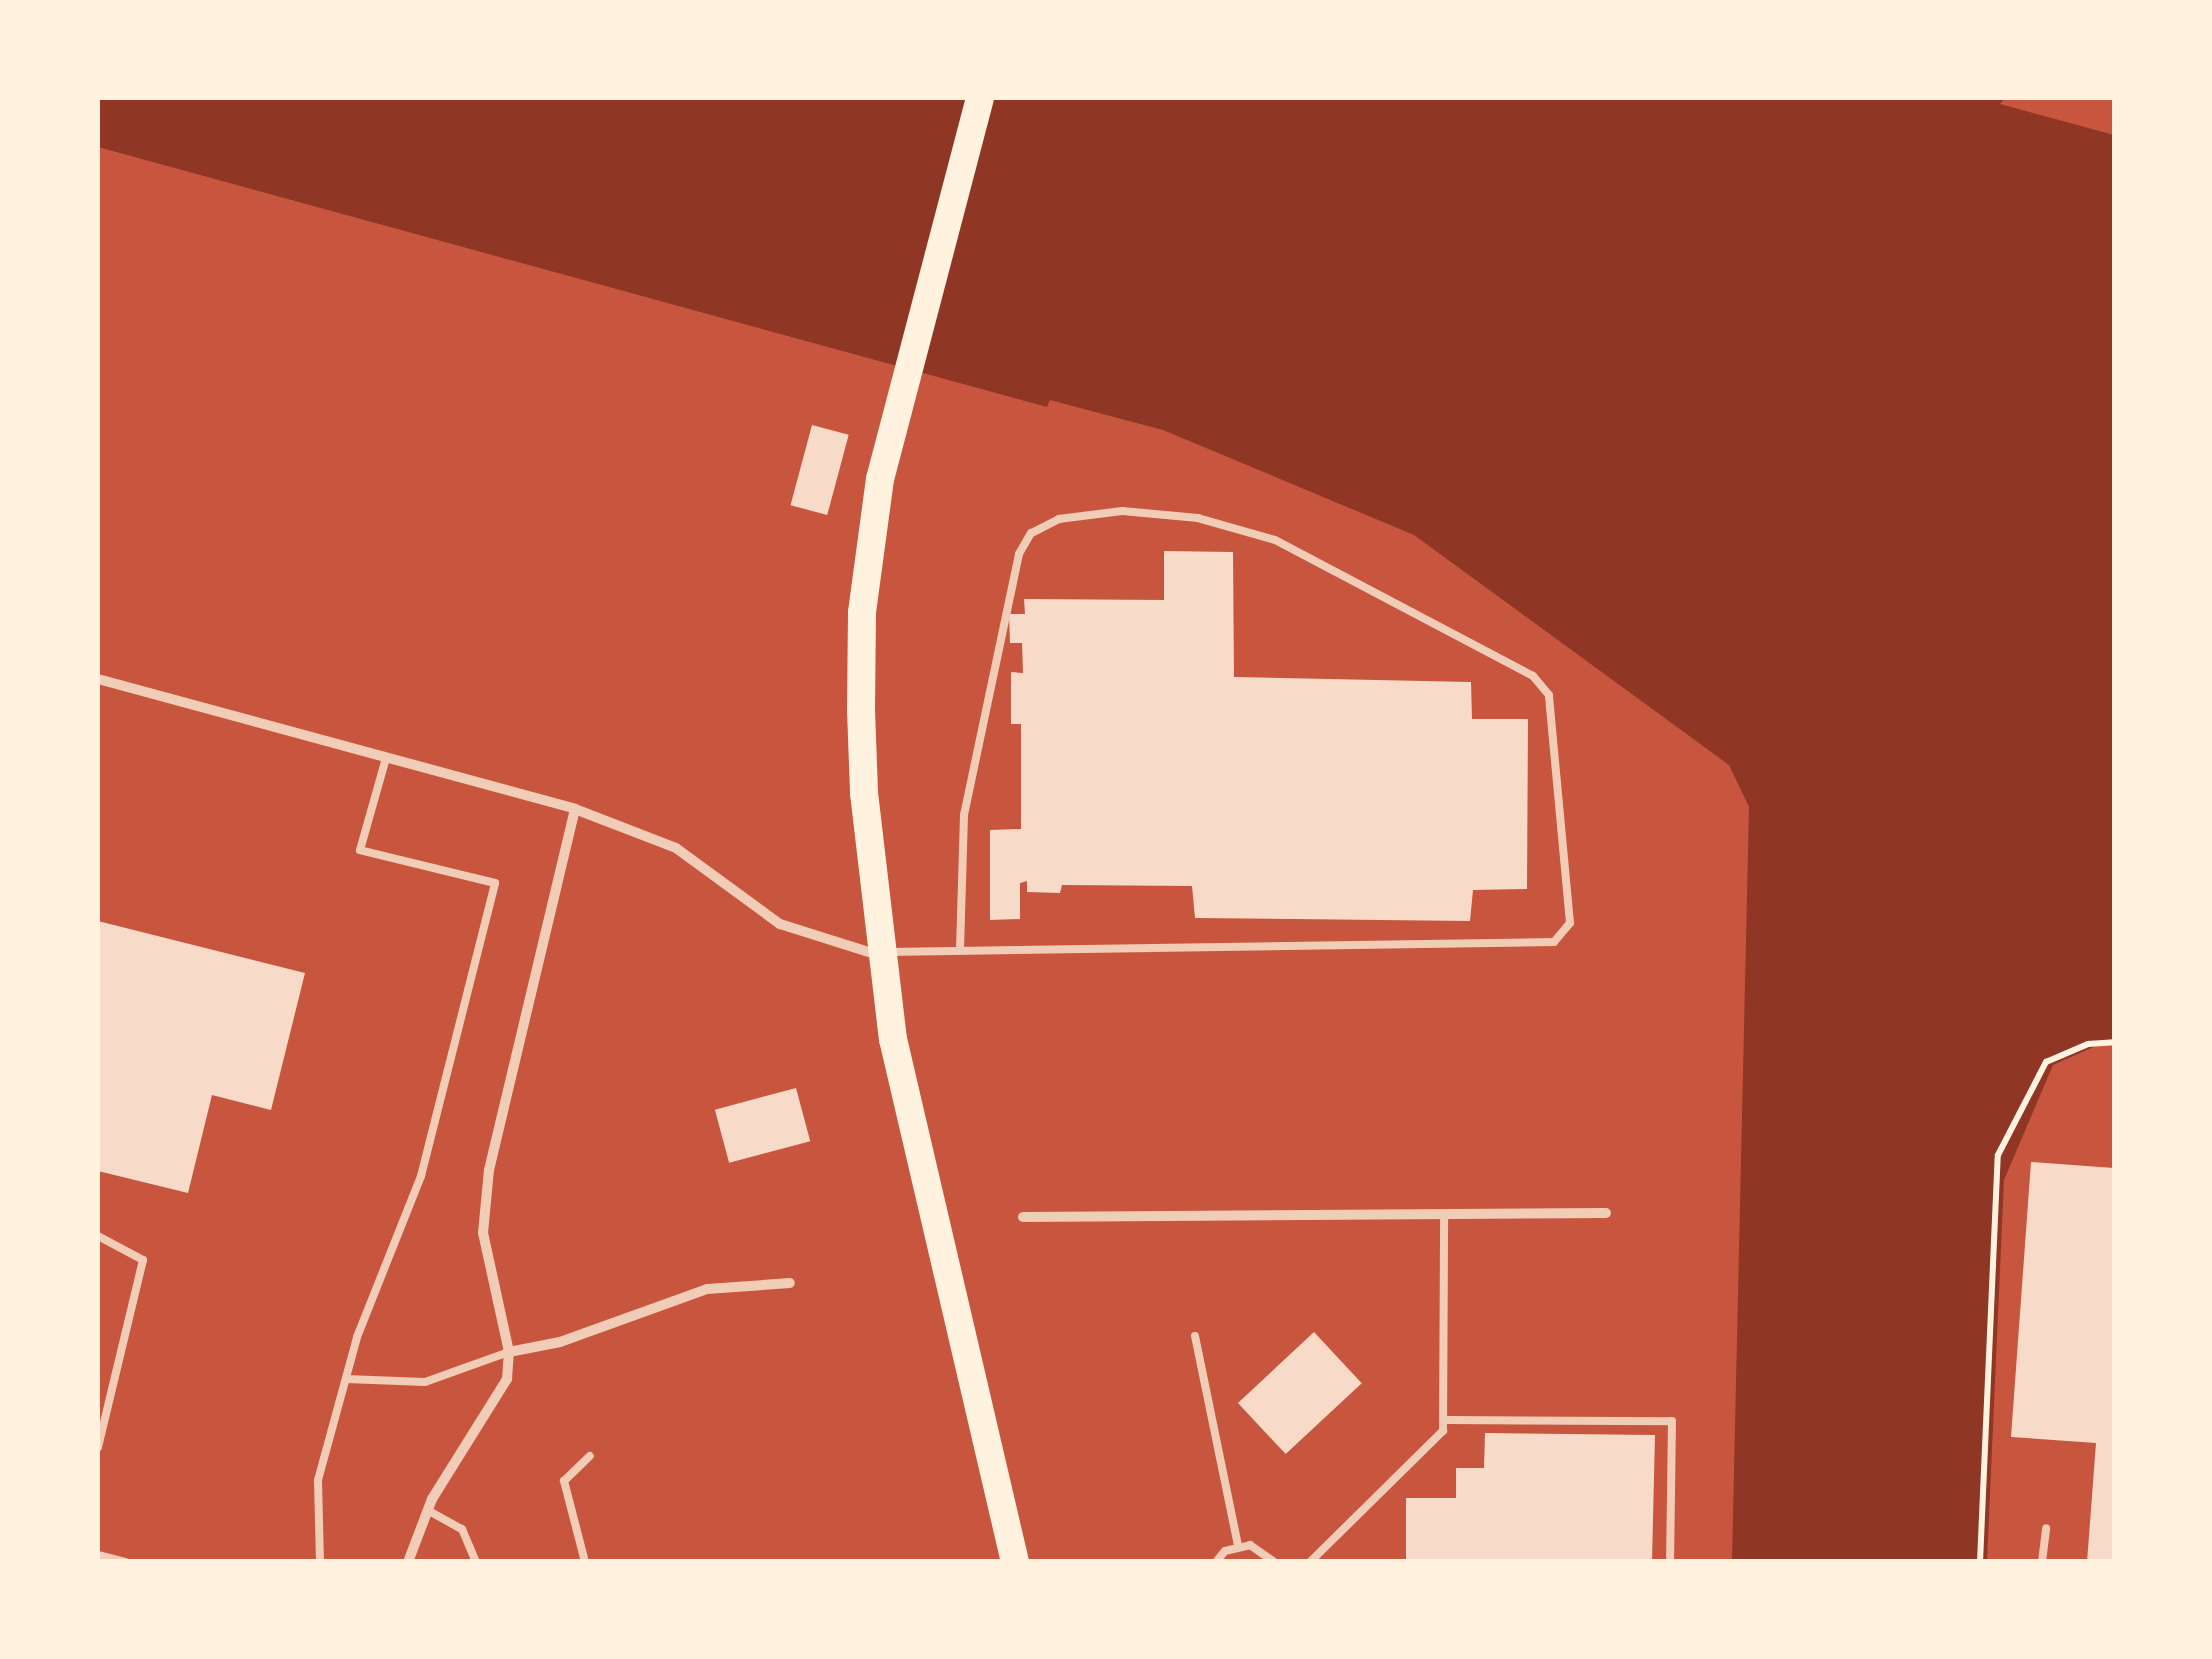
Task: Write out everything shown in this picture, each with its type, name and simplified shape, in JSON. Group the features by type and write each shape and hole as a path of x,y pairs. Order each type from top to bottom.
{"highway":[{"path":"980,98 880,480 862,613 861,710 864,794 892,1039 978,1388 1015,1562"}],"street":[{"path":"98,679 575,809 676,848 780,924 869,952"},
{"path":"408,1562 428,1511 507,1378 509,1352 484,1233 489,1170 575,809"},
{"path":"1023,1217 1606,1213"},
{"path":"509,1352 560,1342 707,1290 790,1282"}],"lane":[{"path":"869,952 1554,942 1570,923 1549,696 1532,676 1362,580 1275,540 1198,518 1122,511 1059,519 1031,533 1019,554 964,815 960,949"},
{"path":"320,1562 318,1480 346,1378 421,1176 495,883 360,850 386,758"},
{"path":"1310,1562 1432,1445 1446,1420 1444,1214"},
{"path":"98,1236 142,1260 98,1448"},
{"path":"1195,1336 1238,1546"},
{"path":"346,1378 425,1382 509,1352"},
{"path":"1446,1420 1672,1421 1670,1562"},
{"path":"585,1562 564,1481 590,1456"},
{"path":"428,1511 462,1529 476,1562"},
{"path":"2042,1562 2046,1528"},
{"path":"1216,1562 1238,1546 1261,1549 1274,1562"},
{"path":"98,1555 126,1562"}],"path":[{"path":"1980,1562 1998,1155 2046,1062 2088,1044 2114,1042"}],"shaded area":[{"path":"98,98 2005,98 2000,104 2114,135 2114,1038 2053,1065 2004,1180 1987,1561 1732,1561 1749,807 1729,765 1414,535 1163,430 1050,400 1047,407 98,147"}],"building":[{"path":"812,425 849,435 827,515 791,505"},
{"path":"1164,551 1233,552 1234,677 1471,682 1472,719 1528,719 1527,889 1473,890 1470,921 1195,918 1192,886 1062,885 1060,893 1027,892 1027,881 1020,883 1020,919 990,920 990,830 1021,829 1021,724 1011,724 1011,672 1023,673 1022,643 1010,643 1009,614 1025,614 1024,599 1164,600"},
{"path":"98,921 305,973 271,1110 212,1095 188,1193 98,1171"},
{"path":"796,1088 810,1141 729,1163 715,1110"},
{"path":"2031,1162 2114,1168 2114,1562 2087,1562 2096,1443 2011,1437"},
{"path":"1314,1332 1362,1383 1286,1454 1238,1403"},
{"path":"1485,1433 1655,1435 1652,1562 1406,1562 1406,1498 1456,1498 1456,1468 1484,1468"}]}
